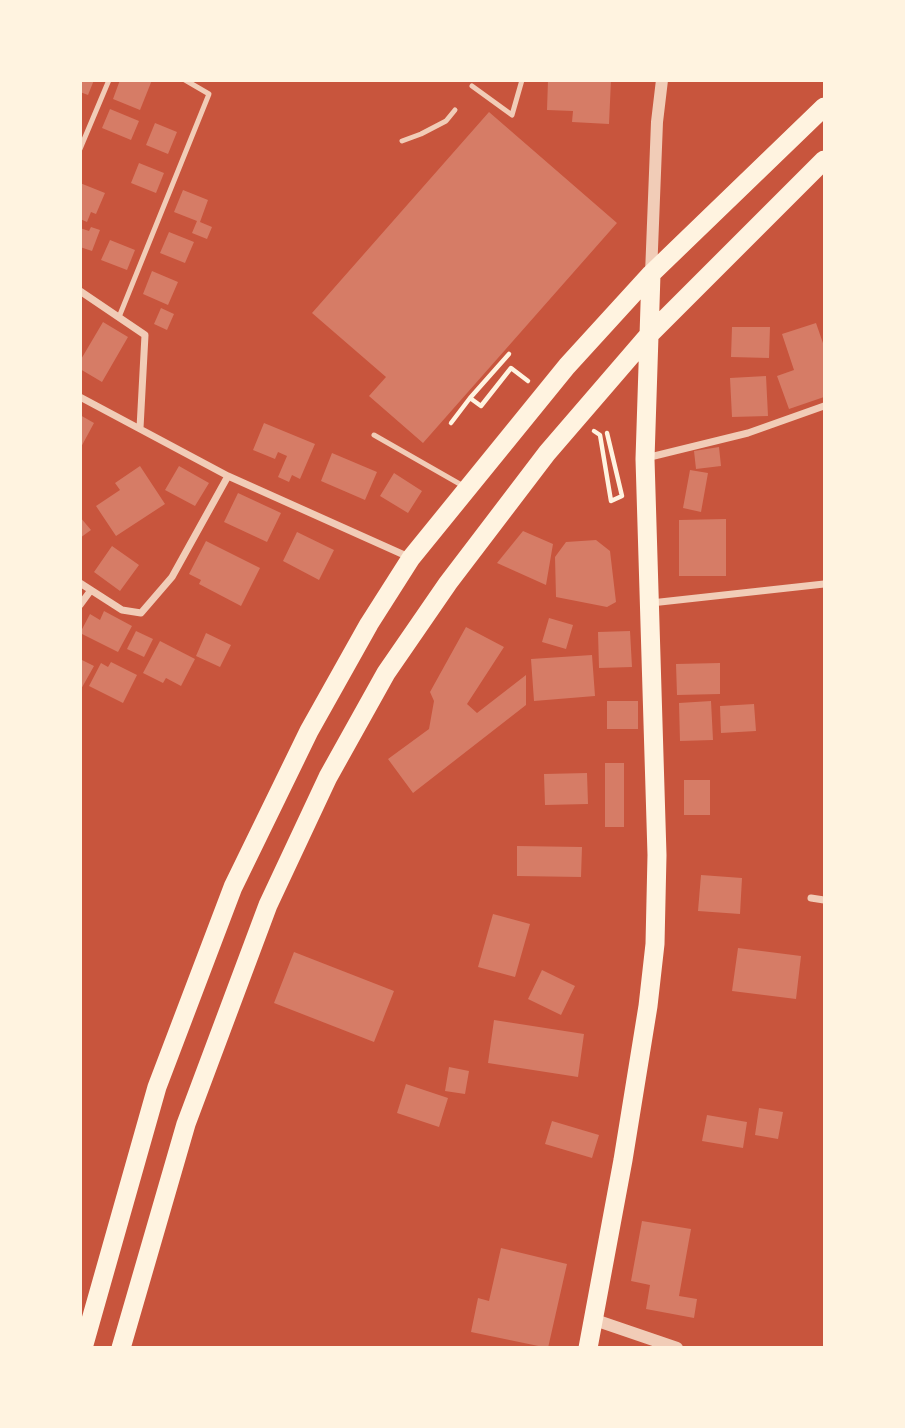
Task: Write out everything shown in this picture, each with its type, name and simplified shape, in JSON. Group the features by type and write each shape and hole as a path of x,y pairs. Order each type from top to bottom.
{"highway":[{"path":"83,1348 157,1087 233,887 309,731 369,624 411,558 567,366 651,274 824,107"},
{"path":"121,1348 186,1124 268,905 328,777 386,673 448,583 547,453 648,337 824,160"},
{"path":"587,1348 595,1320 648,1006 655,944 657,855 645,459 651,274"}],"street":[{"path":"651,274 657,122 662,80"},
{"path":"80,291 145,335 141,428"},
{"path":"80,397 228,476 411,558"},
{"path":"645,459 748,433 824,406"},
{"path":"80,583 122,610 141,612 172,577 228,476"},
{"path":"650,603 824,584"},
{"path":"80,605 91,590"},
{"path":"811,898 824,900"},
{"path":"595,1320 677,1348"}],"lane":[{"path":"80,149 109,80"},
{"path":"119,317 209,94 185,80"},
{"path":"472,86 512,115 522,80"},
{"path":"402,141 446,121 455,110"},
{"path":"374,435 466,487"}],"path":[{"path":"451,423 509,354"},
{"path":"470,398 481,406 511,368"},
{"path":"600,435 611,501 622,496 607,433"}],"building":[{"path":"80,80 94,80 88,95 80,92"},
{"path":"120,80 152,80 140,110 113,99"},
{"path":"548,80 611,80 609,124 572,122 573,111 547,110"},
{"path":"110,109 139,121 131,140 102,128"},
{"path":"489,112 617,223 423,443 369,396 386,377 312,313"},
{"path":"155,123 177,132 168,154 146,145"},
{"path":"139,163 164,173 156,193 131,183"},
{"path":"80,183 105,193 96,214 91,212 87,222 80,219"},
{"path":"183,190 208,200 200,222 212,227 207,239 192,233 197,221 174,212"},
{"path":"91,227 100,230 92,251 80,247 80,228 89,231"},
{"path":"169,232 194,242 185,263 160,253"},
{"path":"110,240 135,250 127,270 101,260"},
{"path":"152,271 178,282 168,305 143,294"},
{"path":"161,308 174,314 167,330 154,324"},
{"path":"103,322 128,337 102,382 80,369 80,361"},
{"path":"816,323 824,346 824,397 789,409 777,376 794,370 782,334"},
{"path":"732,327 770,327 769,358 731,357"},
{"path":"766,376 768,416 732,417 730,378"},
{"path":"80,415 94,423 80,449"},
{"path":"264,423 315,444 300,479 292,475 289,482 278,477 287,456 278,452 275,459 253,450"},
{"path":"719,447 721,466 696,469 694,451"},
{"path":"332,453 377,472 365,500 321,481"},
{"path":"140,466 165,504 116,536 96,506 120,490 115,483"},
{"path":"179,466 209,483 195,506 165,490"},
{"path":"690,470 708,473 701,512 683,508"},
{"path":"394,473 422,491 408,513 380,496"},
{"path":"238,493 281,513 267,542 224,522"},
{"path":"80,517 91,530 80,538"},
{"path":"726,519 726,576 679,576 679,520"},
{"path":"523,531 553,544 546,585 497,563"},
{"path":"297,532 334,550 319,580 283,561"},
{"path":"596,540 610,551 616,602 607,607 556,597 555,557 566,542"},
{"path":"206,541 260,568 241,606 199,584 201,580 189,574"},
{"path":"112,546 139,565 120,591 94,572"},
{"path":"104,611 132,626 118,652 80,633 90,614 100,620"},
{"path":"549,618 573,625 566,649 542,642"},
{"path":"466,627 504,647 467,704 477,713 526,675 526,705 413,793 388,759 429,729 434,701 430,692"},
{"path":"136,631 153,639 144,657 127,649"},
{"path":"630,631 632,667 599,668 598,632"},
{"path":"206,633 231,645 220,667 196,656"},
{"path":"160,641 195,659 181,686 166,678 163,683 143,673"},
{"path":"592,655 595,696 534,701 531,659"},
{"path":"80,659 94,666 80,691"},
{"path":"111,662 137,675 123,703 89,686 101,663 108,667"},
{"path":"720,663 720,694 677,695 676,664"},
{"path":"607,701 638,701 638,729 607,729"},
{"path":"711,701 713,740 680,741 679,703"},
{"path":"754,704 756,731 721,733 720,706"},
{"path":"605,763 624,763 624,827 605,827"},
{"path":"587,773 588,804 545,805 544,774"},
{"path":"684,780 710,780 710,815 684,815"},
{"path":"517,846 582,847 581,877 517,876"},
{"path":"701,875 742,878 740,914 698,911"},
{"path":"493,914 530,924 515,977 478,967"},
{"path":"738,948 801,956 796,999 732,991"},
{"path":"294,952 394,991 374,1042 274,1003"},
{"path":"542,970 575,986 561,1015 528,999"},
{"path":"494,1020 584,1034 578,1077 488,1063"},
{"path":"449,1067 469,1071 465,1094 445,1091"},
{"path":"406,1084 448,1098 439,1127 397,1113"},
{"path":"759,1108 783,1112 778,1139 755,1135"},
{"path":"707,1115 747,1122 743,1148 702,1141"},
{"path":"552,1121 599,1135 592,1158 545,1144"},
{"path":"642,1221 691,1229 679,1296 697,1299 694,1318 646,1309 650,1285 631,1281"},
{"path":"501,1248 567,1264 548,1348 471,1332 478,1298 489,1301"}]}
